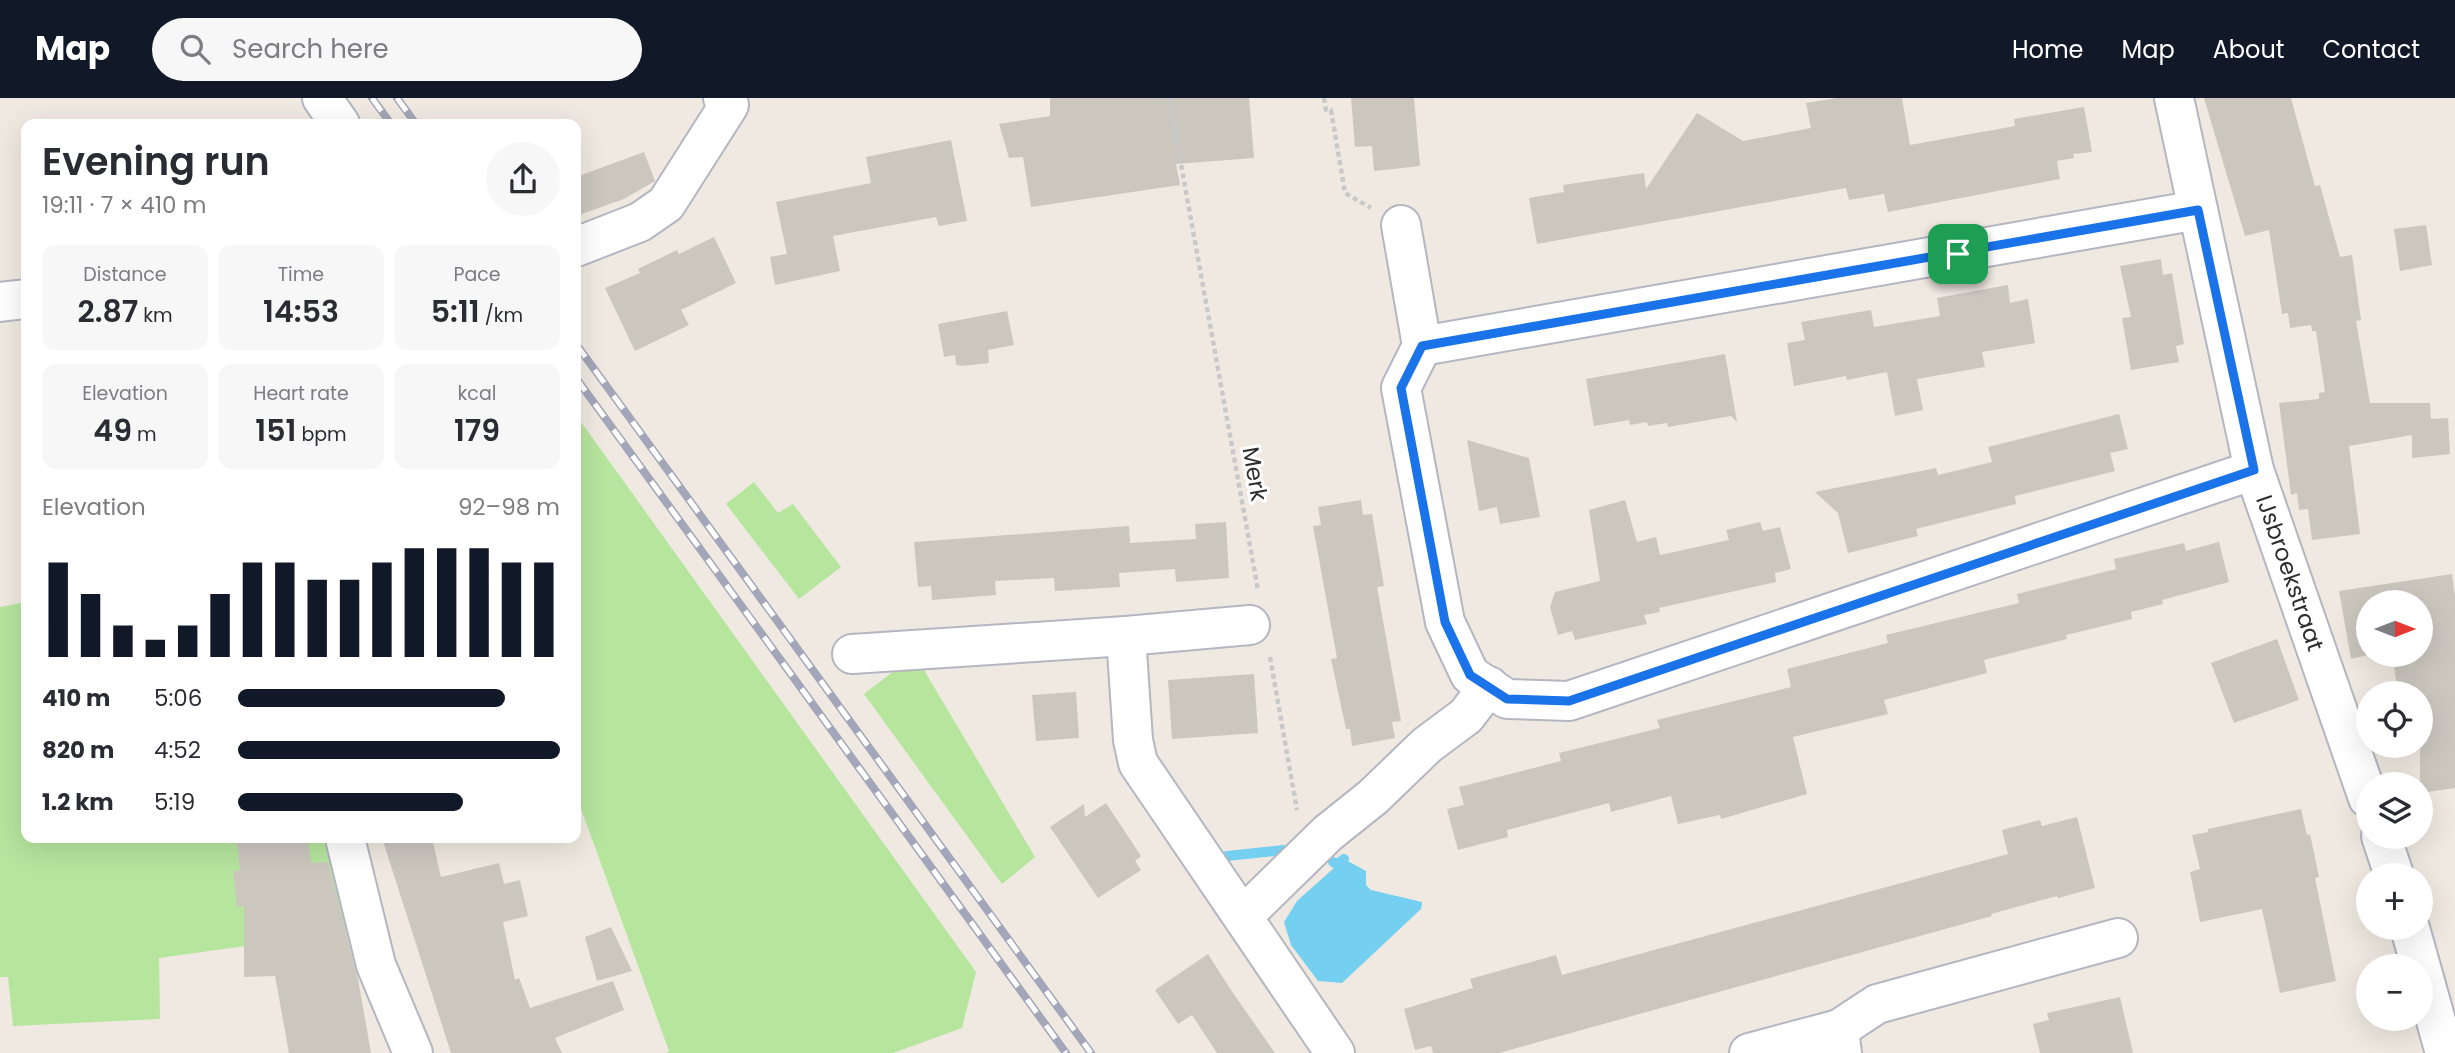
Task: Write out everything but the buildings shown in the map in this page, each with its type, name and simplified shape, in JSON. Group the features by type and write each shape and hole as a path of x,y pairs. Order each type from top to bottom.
{"street":[{"path":"322,98 337,119"},
{"name":"IJsbroekstraat","path":"2174,98 2254,470 2359,772"},
{"path":"581,245 639,222 666,204 730,100"},
{"path":"1422,346 2198,210"},
{"path":"1401,225 1422,346 1401,388 1445,622 1470,675 1507,699 1569,701 2254,470"},
{"path":"0,302 21,300"},
{"path":"852,654 1126,636 1259,624"},
{"path":"1126,636 1133,740 1138,762 1335,1053"},
{"path":"1244,915 1427,745 1466,716 1489,686"},
{"path":"346,843 376,965 413,1053"},
{"path":"1749,1053 1840,1041 1877,1004 2118,938"},
{"path":"2413,940 2445,1053"}],"path":[{"name":"Merk","path":"1169,98 1259,624 1305,856"},
{"path":"1324,98 1326,110 1331,110 1345,193 1401,225"}],"green space":[{"path":"581,422 976,972 962,1028 893,1053 666,1053 669,1051 581,809"},
{"path":"754,482 778,513 793,504 841,567 799,599 726,504"},
{"path":"21,603 21,843 336,843 354,931 159,958 160,1019 13,1026 8,977 0,977 0,607"},
{"path":"915,655 1035,857 1002,884 864,694"}],"water":[{"path":"1344,859 1366,871 1366,885 1371,890 1422,902 1421,909 1342,983 1318,981 1291,945 1284,922 1297,901"}],"waterway":[{"path":"1227,856 1284,850"},
{"path":"1333,862 1337,864 1344,859"}],"railway":[{"path":"372,98 387,119"},
{"path":"397,98 412,119"},
{"path":"581,351 1091,1053"},
{"path":"581,385 1066,1053"}],"route":[{"path":"2198,210 2254,470 1569,701 1507,699 1470,675 1445,622 1401,388 1422,346 1958,254 2198,210"}]}
